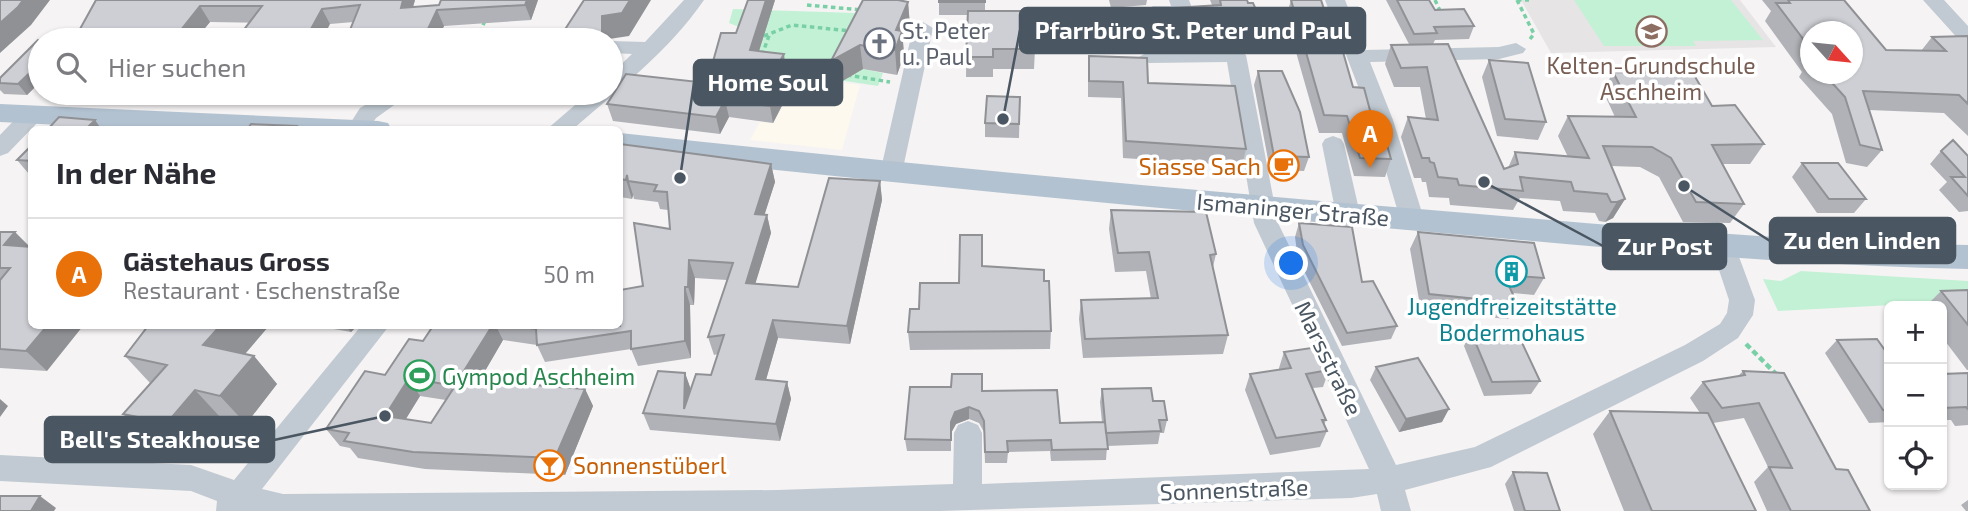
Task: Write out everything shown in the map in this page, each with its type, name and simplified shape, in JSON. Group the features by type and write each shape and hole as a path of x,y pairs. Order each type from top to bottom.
{"main road":[{"path":"0,113 295,126"},
{"name":"Ismaninger Straße","path":"623,143 891,173 1723,246 1864,255 1968,257"}],"street":[{"path":"623,74 651,49 694,0"},
{"path":"1149,13 1182,11 1179,0"},
{"path":"1335,0 1359,56 1412,219"},
{"path":"1933,0 1968,38"},
{"path":"891,173 908,86 923,28"},
{"path":"1359,56 1499,53 1521,46"},
{"path":"623,48 651,49"},
{"name":"Marsstraße","path":"1149,58 1236,55 1261,206 1286,271 1388,479 1395,511"},
{"path":"367,126 368,113 381,105"},
{"path":"562,126 587,105"},
{"path":"0,148 32,115"},
{"path":"1333,144 1348,214"},
{"path":"1723,246 1735,272 1742,300 1740,315 1731,328"},
{"name":"Sonnenstraße","path":"0,468 191,478 218,486 231,504 283,507 624,505 1351,485 1424,474 1481,458 1694,353 1731,328"},
{"path":"231,504 374,329"},
{"path":"967,497 968,433"}],"path":[{"path":"1434,14 1443,15 1435,0"},
{"path":"1521,46 1534,34 1517,0 1529,0"},
{"path":"807,5 814,8 870,10"},
{"path":"1024,25 1043,16 1055,20 1119,21 1127,13 1149,13 1152,25 1135,26 1142,48 1149,58"},
{"path":"482,28 486,16"},
{"path":"764,36 792,25 861,32"},
{"path":"923,28 975,28"},
{"path":"847,41 851,31"},
{"path":"760,60 770,33"},
{"path":"834,71 838,61"},
{"path":"772,62 908,86"},
{"path":"1731,328 1783,382"}],"shaded area":[{"name":"Kelten-Grundschule Aschheim","path":"1521,0 1740,0 1776,47 1551,53"},
{"path":"784,75 860,85 842,150 750,140 760,122 774,123 787,97 774,95"}],"green space":[{"name":"Kelten-Grundschule Aschheim","path":"1574,0 1731,0 1763,40 1693,41 1696,46 1604,46"},
{"path":"733,9 886,14 863,69 883,73 878,86 754,67 765,31 747,30 729,23"},
{"path":"1801,271 1968,281 1968,301 1884,301 1884,305 1778,311 1763,279 1781,281"}],"building":[{"path":"0,0 23,0 0,23"},
{"path":"96,0 403,0 401,8 439,5 441,0 527,0 525,5 437,10 428,28 351,28 360,5 322,9 312,28 245,28 262,6 200,6 183,28 81,28"},
{"path":"584,0 630,0 622,13 602,16 602,28 566,28"},
{"path":"748,0 766,0 750,50 784,54 771,77 784,79 770,106 725,100 716,117 615,105 623,105 623,79 626,74 707,83 721,33 736,33"},
{"path":"863,0 908,2 896,30 902,31 895,50 860,45 831,61"},
{"path":"985,0 985,2 939,2"},
{"path":"1220,0 1247,0 1248,3 1253,3 1262,23 1147,30 1141,10 1221,5"},
{"path":"1291,0 1321,0 1338,52 1343,52 1353,87 1364,88 1371,114 1378,114 1391,159 1360,158 1347,116 1324,115"},
{"path":"1397,0 1429,0 1435,10 1464,9 1474,26 1434,27 1437,33 1414,34"},
{"path":"1788,0 1844,0 1862,21 1800,21 1800,35 1776,3 1790,3"},
{"path":"968,11 1033,11 1035,49 993,49 993,57 966,57"},
{"path":"1863,23 1886,50 1946,51 1932,37 1968,36 1968,104 1959,95 1863,91 1882,150 1860,145 1845,97 1833,84 1863,84"},
{"path":"1448,44 1504,169 1518,164 1515,152 1589,158 1568,116 1636,117 1613,72 1646,73 1642,66 1690,68 1712,106 1735,105 1764,144 1712,145 1744,204 1696,202 1671,158 1652,147 1603,146 1625,199 1617,202 1611,202 1607,194 1574,191 1571,182 1520,177 1523,191 1459,185 1457,179 1438,177 1434,163 1430,162 1429,158 1422,158 1408,117 1438,120 1427,67 1401,68 1391,45"},
{"path":"28,50 28,74 18,84 0,83 0,78"},
{"path":"1089,56 1147,58 1148,83 1235,86 1246,149 1126,141 1123,82 1089,81"},
{"path":"1489,60 1528,63 1546,122 1505,119"},
{"path":"1258,71 1282,71 1300,112 1309,157 1274,156"},
{"path":"987,96 1020,97 1019,124 985,123"},
{"path":"59,117 95,120 89,126 51,126"},
{"path":"251,124 297,126 250,126"},
{"path":"1953,140 1968,156 1968,196 1951,177 1965,177 1941,151"},
{"path":"623,144 771,164 755,214 767,215 746,283 798,287 829,178 880,181 847,326 773,320 756,379 787,382 776,424 643,413 658,371 685,373 684,409 696,374 711,375 724,335 708,337 733,263 689,260 688,287 685,287 685,341 631,349 631,331 537,345 536,329 623,329 623,289 643,286 634,223 670,229 667,192 654,191 657,185 628,181 627,175 626,180 623,180"},
{"path":"28,149 28,161 17,160"},
{"path":"1802,163 1838,163 1866,199 1829,199"},
{"path":"1111,210 1206,212 1216,254 1210,255 1228,335 1085,339 1081,300 1158,298 1149,252 1118,253"},
{"path":"1299,223 1352,227 1362,282 1373,281 1397,326 1347,333 1303,245"},
{"path":"0,232 15,232 4,245 28,247 28,329 44,329 26,351 0,349 0,280 10,268 0,268"},
{"path":"1418,232 1534,243 1544,278 1504,275 1517,303 1429,294"},
{"path":"960,235 982,235 982,266 1044,270 1044,281 1049,281 1051,331 908,332 910,309 919,309 920,283 959,283"},
{"path":"1968,290 1968,325 1941,291"},
{"path":"146,329 217,329 203,345 254,356 220,396 195,390 167,423 123,414 167,365 125,356"},
{"path":"431,329 490,329 459,379 585,389 555,458 413,452 344,441 349,433 326,429 365,371 385,375 409,339 423,341","holes":["409,378 455,386 431,423 385,416"]},
{"path":"1516,330 1540,381 1492,382 1471,332"},
{"path":"1877,339 1884,349 1884,410 1883,410 1837,340"},
{"path":"1318,347 1329,370 1306,374 1326,420 1322,420 1327,431 1276,438 1250,374 1291,368 1284,352"},
{"path":"1418,358 1449,409 1406,419 1376,367"},
{"path":"1743,371 1784,373 1836,469 1848,470 1870,511 1791,511 1769,467 1792,468 1759,403 1722,408 1703,382 1745,375"},
{"path":"1968,373 1968,409 1947,408 1947,374"},
{"path":"952,374 982,374 982,391 1057,390 1060,423 1105,422 1108,449 1052,450 1051,440 1007,441 1008,452 985,452 984,421 979,411 969,407 955,412 951,422 951,440 905,439 910,387 951,387"},
{"path":"1151,388 1153,401 1164,401 1167,420 1159,420 1161,431 1106,433 1102,389"},
{"path":"1610,411 1708,413 1756,511 1652,511"},
{"path":"1513,472 1547,473 1560,511 1525,511"},
{"path":"0,496 40,496 31,511 0,511"}],"place":[{"name":"Kelten-Grundschule Aschheim","path":"1651,31"},
{"name":"St. Peter u. Paul","path":"879,43"},
{"name":"Pfarrbüro St. Peter und Paul","path":"1003,119"},
{"name":"Siasse Sach","path":"1284,166"},
{"name":"Gästehaus Gross","path":"1370,168"},
{"name":"Home Soul","path":"680,178"},
{"name":"Zur Post","path":"1484,182"},
{"name":"Zu den Linden","path":"1684,186"},
{"name":"Jugendfreizeitstätte Bodermohaus","path":"1512,272"},
{"name":"Gympod Aschheim","path":"419,376"},
{"name":"Bell's Steakhouse","path":"385,416"},
{"name":"Sonnenstüberl","path":"550,465"}]}
